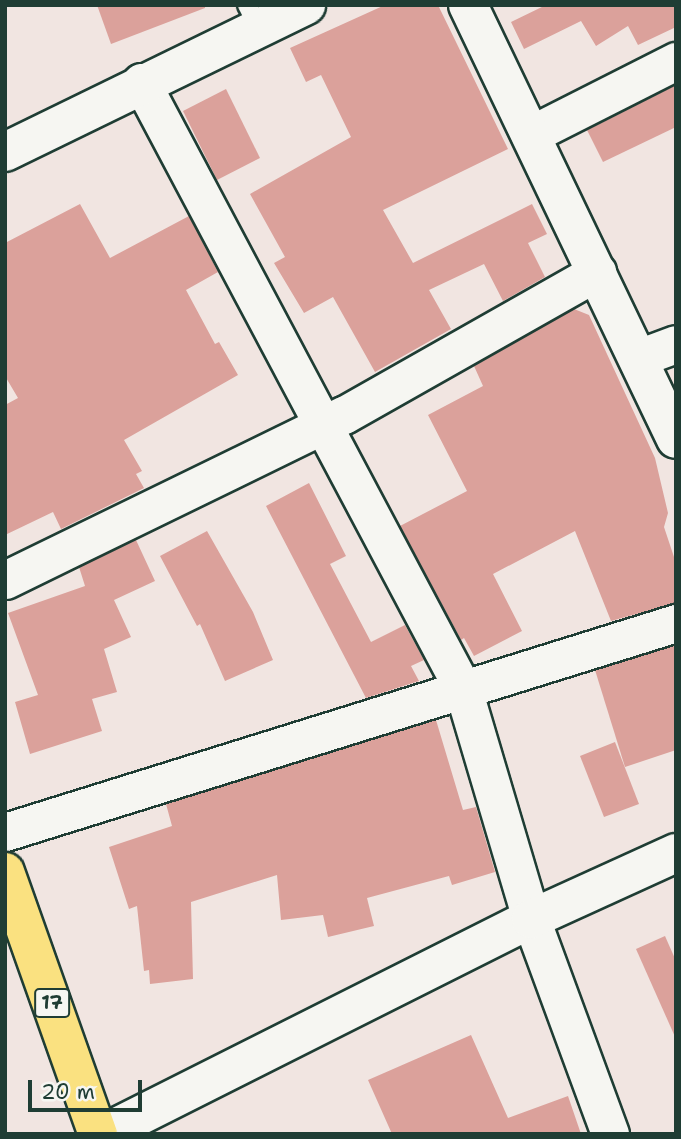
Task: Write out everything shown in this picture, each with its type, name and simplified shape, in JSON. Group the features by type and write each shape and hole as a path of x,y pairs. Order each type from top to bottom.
{"highway":[{"name":"17","path":"5,872 98,1134"}],"street":[{"path":"5,152 141,82 253,16 306,5"},
{"path":"468,5 676,439"},
{"path":"530,135 676,61"},
{"path":"141,82 463,689 531,919 610,1134"},
{"path":"5,580 323,425 597,272"},
{"path":"638,358 676,344"},
{"path":"5,832 676,622"},
{"path":"103,1134 531,919 676,853"}],"building":[{"path":"97,5 205,5 205,8 111,44"},
{"path":"385,5 438,5 508,149 383,210 413,263 532,204 547,234 528,243 545,277 503,301 484,264 429,290 451,329 375,372 333,297 304,313 274,263 285,257 250,194 351,137 321,75 306,82 290,48"},
{"path":"546,5 676,5 676,27 638,45 628,26 596,46 581,21 524,49 511,22"},
{"path":"676,85 676,127 603,162 587,130"},
{"path":"226,89 260,158 217,180 183,111"},
{"path":"80,204 110,258 189,216 218,272 186,290 215,344 219,342 238,375 124,440 142,471 136,474 144,488 61,529 53,512 5,535 5,405 18,398 5,376 5,243"},
{"path":"574,309 589,315 655,458 668,513 664,527 676,563 676,603 611,621 575,531 493,574 522,631 474,656 464,638 461,640 400,526 467,491 428,415 483,386 474,366"},
{"path":"309,483 346,556 330,564 371,642 405,625 424,660 411,666 419,681 366,698 266,506"},
{"path":"207,531 253,612 273,660 225,681 200,624 197,626 160,556"},
{"path":"136,540 155,581 114,600 131,637 104,649 117,692 92,699 102,731 30,754 15,702 38,695 8,613 85,586 79,567"},
{"path":"676,645 676,750 625,767 595,670"},
{"path":"436,720 463,810 476,807 495,872 452,885 449,876 367,898 374,926 328,937 323,915 281,920 277,875 191,902 193,979 150,984 149,970 144,971 137,906 129,909 109,847 172,826 166,804"},
{"path":"615,742 639,804 604,817 580,756"},
{"path":"665,936 676,961 676,1039 636,949"},
{"path":"471,1035 508,1118 568,1096 581,1134 392,1134 368,1080"}]}
